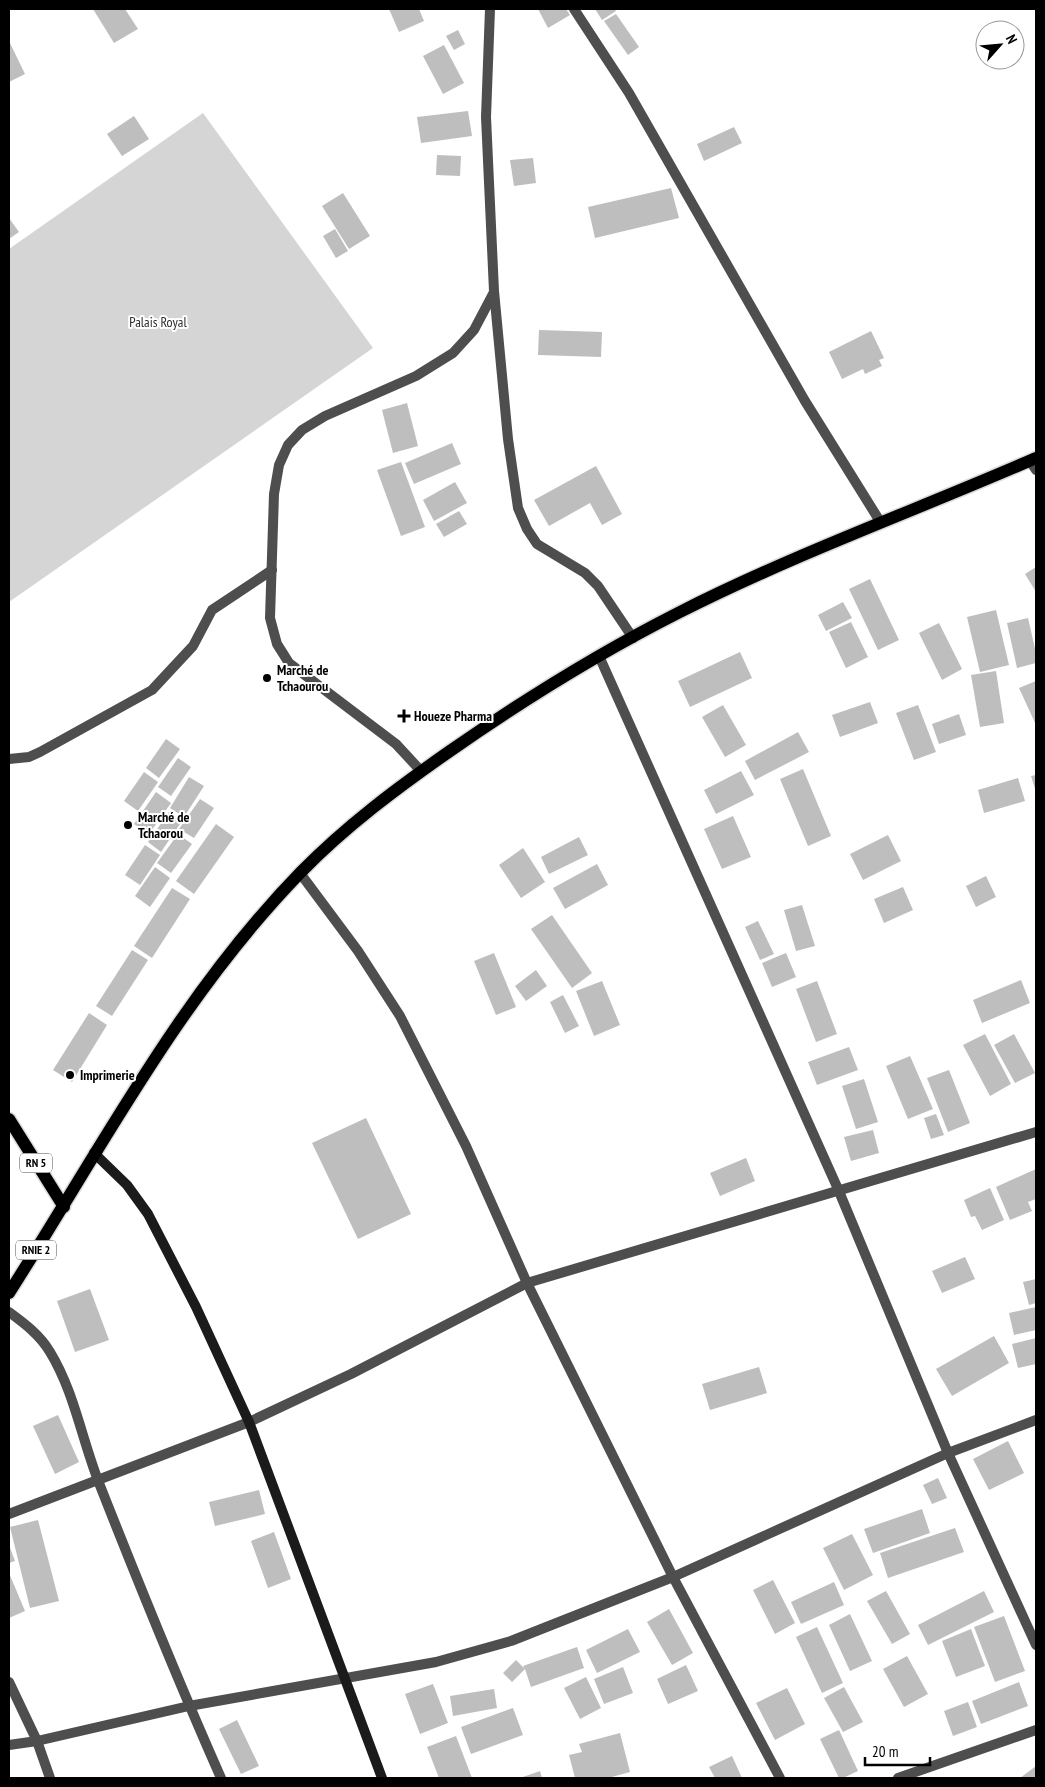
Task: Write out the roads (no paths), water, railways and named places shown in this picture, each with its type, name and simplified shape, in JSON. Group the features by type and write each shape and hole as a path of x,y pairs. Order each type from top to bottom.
{"main road":[{"name":"RNIE 2","path":"9,1294 64,1207 94,1153 188,1008 222,963 300,873 378,803 494,720 632,638 725,590 881,522 1034,463"},
{"name":"RN 5","path":"9,1119 64,1207"},
{"path":"94,1153 128,1185 148,1214 196,1307 249,1422 382,1778"}],"street":[{"path":"490,9 486,117 494,291 508,439 518,508 537,544 585,573 632,638"},
{"path":"574,9 628,93 806,400 881,522"},
{"path":"421,771 396,744 290,663 277,644 270,618 274,494 279,465 288,445 302,430 325,416 416,376 453,353 474,330 494,291"},
{"path":"9,759 29,757 40,752 152,690 193,646 212,610 272,570"},
{"path":"599,656 838,1189 948,1453 1036,1646"},
{"path":"300,873 358,951 400,1016 466,1146 528,1282 673,1577 780,1778"},
{"path":"9,1514 249,1422 351,1374 528,1282 1036,1132"},
{"path":"9,1312 28,1327 48,1349 62,1373 98,1481 189,1706 221,1778"},
{"path":"9,1745 37,1741 189,1706 345,1676 436,1662 511,1641 673,1577 948,1453 1036,1420"},
{"path":"9,1682 37,1741 50,1778"},
{"path":"898,1778 1036,1730"}],"place":[{"name":"Marché de Tchaourou","path":"267,678"},
{"name":"Houeze Pharma","path":"404,716"},
{"name":"Marché de Tchaorou","path":"128,825"},
{"name":"Imprimerie","path":"70,1075"}],"park label":[{"name":"Palais Royal","path":"158,322"}]}
